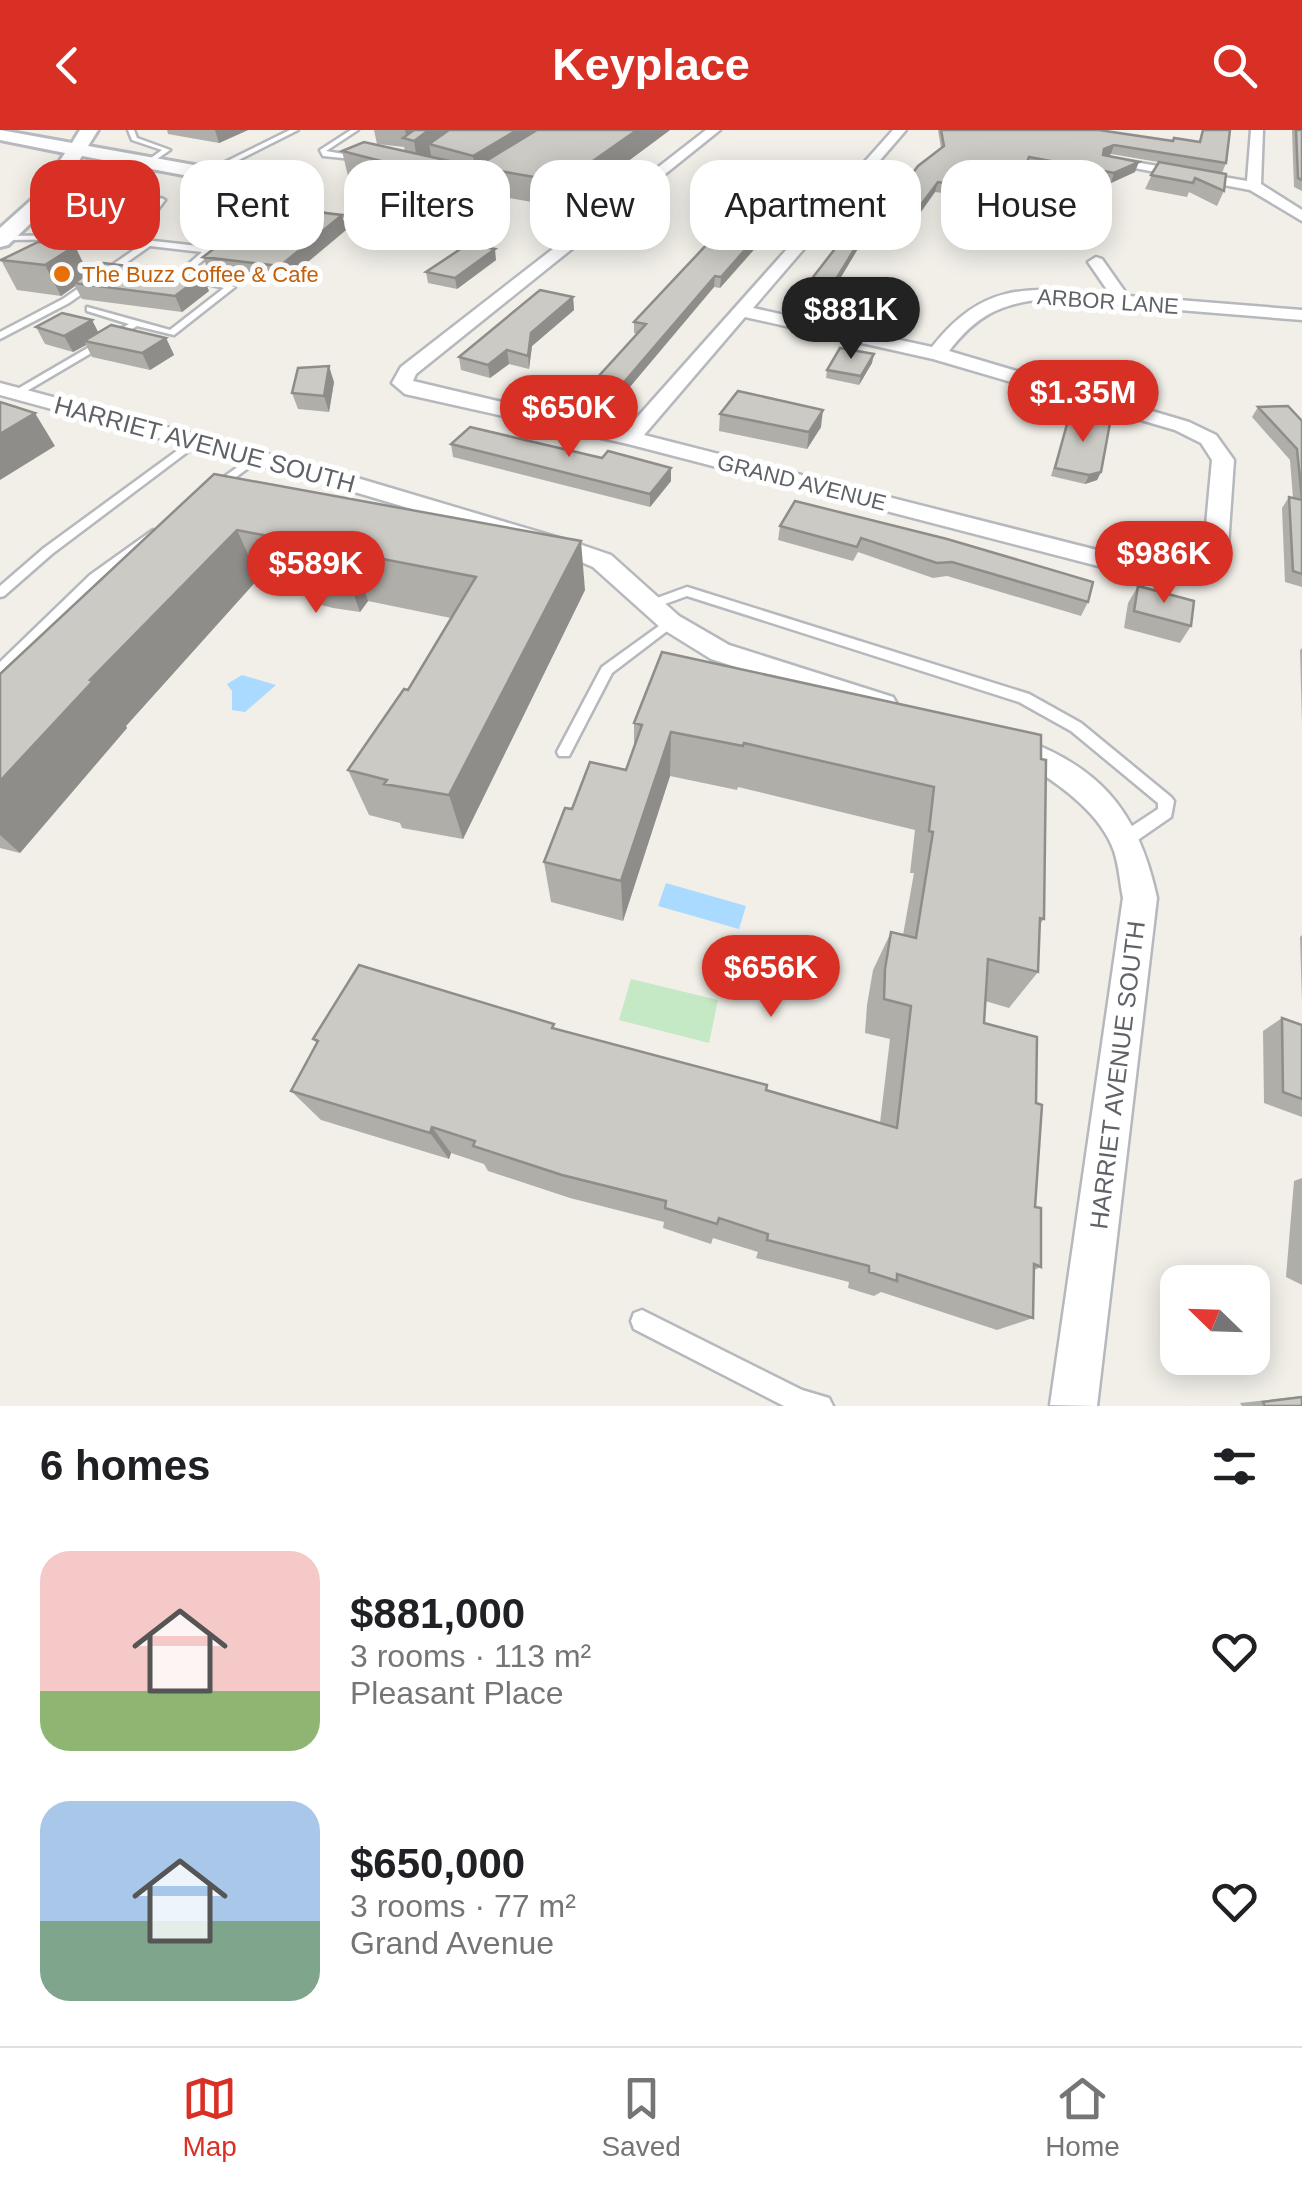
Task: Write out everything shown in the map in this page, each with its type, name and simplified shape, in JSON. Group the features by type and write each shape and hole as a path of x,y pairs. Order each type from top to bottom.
{"street":[{"path":"71,160 90,130"},
{"name":"GRAND AVENUE","path":"714,130 408,371 402,383 412,390 630,438 1160,574 1204,573 1215,560 1224,460 1208,438 1182,426 937,354"},
{"path":"630,438 900,130"},
{"path":"1254,186 1257,130"},
{"path":"1,135 51,135 78,149 140,160"},
{"path":"38,160 51,135"},
{"path":"107,160 121,156"},
{"path":"1112,162 1254,186 1302,216"},
{"path":"2,239 30,216"},
{"path":"1096,262 1122,300"},
{"name":"ARBOR LANE","path":"937,354 969,312 1002,298 1043,294 1302,315"},
{"path":"741,311 937,354"},
{"name":"HARRIET AVENUE SOUTH","path":"14,395 197,440 435,516 602,561 661,613 720,652 908,713"},
{"name":"HARRIET AVENUE SOUTH","path":"983,737 1060,768 1091,797 1126,839 1140,898 1074,1405"}],"lane":[{"path":"131,130 134,139 167,150 152,160"},
{"path":"233,160 295,130"},
{"path":"354,130 322,150 325,155 373,160"},
{"path":"324,216 344,220"},
{"path":"2,239 30,238"},
{"path":"0,336 66,301 140,250"},
{"path":"179,276 209,250"},
{"path":"90,309 171,334 231,288 167,274"},
{"path":"14,395 136,323"},
{"path":"0,592 48,551 197,440"},
{"path":"197,501 256,457"},
{"path":"0,670 94,578 168,523"},
{"path":"564,752 607,670 687,591 1024,698 1076,727 1166,801 1165,812 1153,824 1126,839"},
{"path":"642,1320 800,1400 821,1406"}],"green space":[{"path":"631,979 718,1000 709,1043 619,1020"}],"water":[{"path":"242,675 276,685 245,712 232,710 232,691 227,684"},
{"path":"666,883 746,906 739,929 658,906"}],"building":[{"path":"414,130 429,130 414,141 403,138"},
{"path":"449,130 517,130 473,156 429,144"},
{"path":"537,130 637,130 594,160 530,160 530,176 510,173 510,160 488,160"},
{"path":"941,130 1099,130 1200,142 1203,130 1230,130 1226,163 1114,145 1104,149 1103,155 1139,162 1114,173 1112,160 941,160 941,182 921,205 921,164 944,146"},
{"path":"1296,130 1302,130 1302,180 1298,178"},
{"path":"364,142 445,160 377,160 342,151"},
{"path":"1159,162 1226,174 1224,191 1195,178 1193,183 1151,175"},
{"path":"324,213 342,215 324,230"},
{"path":"30,246 30,250 69,250 45,265 1,260"},
{"path":"212,250 299,250 280,266 203,257"},
{"path":"459,250 494,250 455,278 426,272"},
{"path":"702,250 745,250 721,277 715,276 613,395 587,389 646,324 634,322"},
{"path":"834,250 854,250 827,294 803,290"},
{"path":"103,263 203,275 175,296 74,283"},
{"path":"540,290 573,297 531,333 528,356 507,350 488,365 459,357"},
{"path":"62,313 92,320 64,336 36,327"},
{"path":"111,325 166,338 142,353 84,341"},
{"path":"840,348 874,354 861,376 827,370"},
{"path":"329,366 324,396 292,393 298,368"},
{"path":"738,391 823,410 809,432 720,414"},
{"path":"0,402 35,413 0,434"},
{"path":"1288,406 1302,421 1302,500 1297,449 1258,407"},
{"path":"1070,413 1110,423 1101,472 1089,475 1055,468"},
{"path":"470,427 602,458 608,451 671,468 650,494 451,444"},
{"path":"214,474 581,541 449,795 384,784 387,780 348,770 404,689 408,690 476,577 352,553 343,564 314,559 295,555 304,543 237,530 90,680 93,681 0,781 0,674"},
{"path":"1289,497 1302,500 1302,574 1293,571"},
{"path":"795,501 947,539 1093,582 1088,602 952,562 937,563 861,538 857,547 780,526"},
{"path":"1138,586 1194,601 1191,626 1134,611"},
{"path":"662,652 1041,735 1041,759 1046,760 1044,919 1040,918 1038,972 988,959 984,1023 1037,1037 1036,1103 1042,1105 1035,1207 1041,1208 1041,1267 1034,1264 1033,1318 897,1274 897,1281 869,1272 869,1266 767,1240 768,1234 719,1218 717,1224 665,1208 666,1201 562,1175 473,1146 475,1141 432,1127 430,1133 291,1091 318,1041 313,1039 359,965 554,1024 552,1028 767,1085 766,1090 897,1128 911,1006 884,999 885,969 891,932 916,938 933,832 929,831 934,787 744,743 743,746 671,732 621,881 544,862 565,808 572,809 590,762 626,770 642,725 634,723"},
{"path":"1282,1018 1302,1025 1302,1099 1283,1092"},
{"path":"1302,1397 1302,1406 1265,1406 1263,1402"}],"place":[{"name":"The Buzz Coffee & Cafe","path":"62,274"}]}
